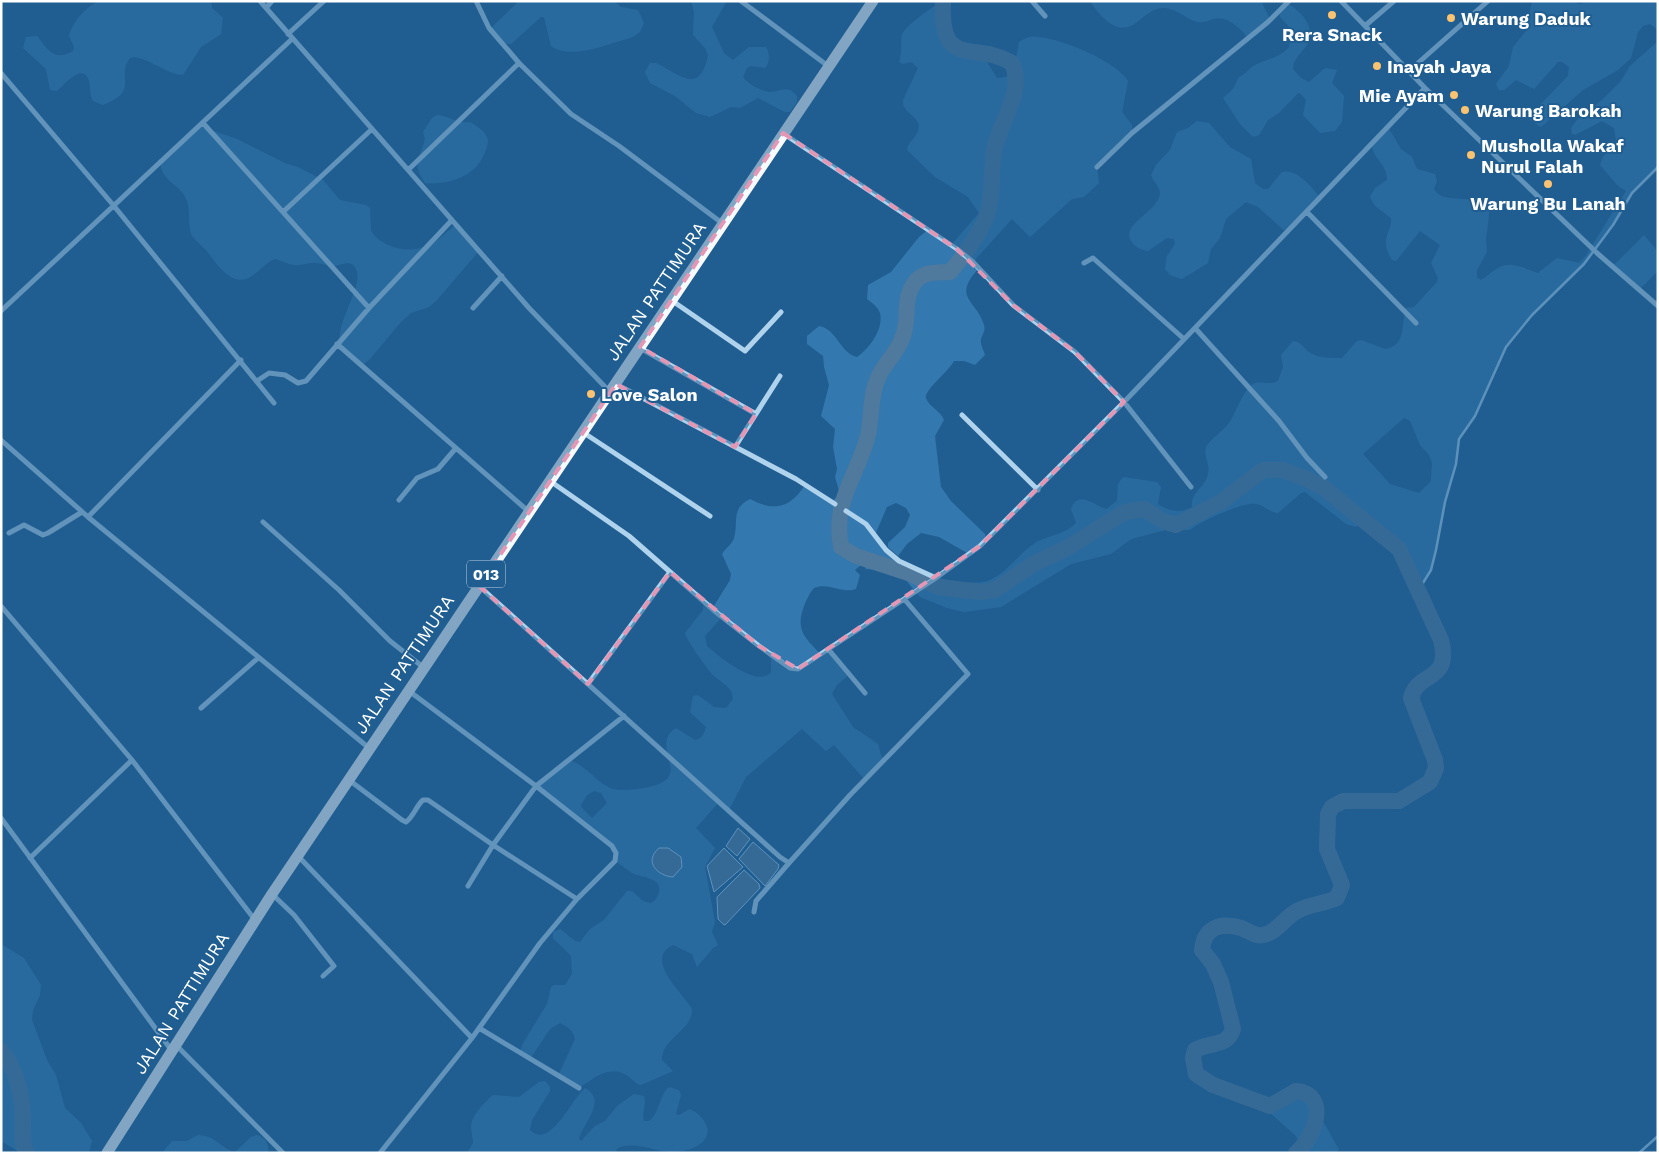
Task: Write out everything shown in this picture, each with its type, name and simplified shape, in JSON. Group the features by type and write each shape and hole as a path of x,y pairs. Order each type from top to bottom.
{"main road":[{"name":"JALAN PATTIMURA","path":"107,1153 255,920 369,748 528,511 584,432 782,133 873,1"}],"street":[{"path":"260,1 502,276 613,388 796,479 835,504"},
{"path":"266,8 272,1"},
{"path":"288,34 324,1"},
{"path":"476,1 489,28 519,64 571,114 619,146 722,224"},
{"path":"741,1 828,66"},
{"path":"1032,1 1045,16"},
{"path":"1097,167 1132,134 1268,22 1289,1"},
{"path":"1341,1 1425,88 1596,253 1658,306"},
{"path":"1366,25 1394,1"},
{"path":"1409,72 1488,1"},
{"path":"1,311 292,39"},
{"path":"408,170 519,64"},
{"path":"1,74 114,206 274,402"},
{"path":"549,481 629,536 722,617 790,668 798,670 922,588 980,546 1124,402 1425,88"},
{"path":"203,123 369,308"},
{"path":"283,212 372,129"},
{"path":"782,133 957,249 973,262 1013,305 1075,352 1124,402 1191,487"},
{"path":"1307,212 1416,323"},
{"path":"257,381 269,373 285,375 298,384 306,381 369,308 452,220"},
{"path":"1084,263 1093,258 1184,339"},
{"path":"473,308 502,276"},
{"path":"671,299 745,350 769,322 781,312"},
{"path":"1195,328 1279,421 1307,458 1325,477"},
{"path":"337,344 528,511"},
{"path":"640,347 756,414"},
{"path":"88,517 241,360"},
{"path":"734,447 780,376"},
{"path":"962,415 1038,490"},
{"path":"584,432 710,516"},
{"path":"1,440 82,512 369,748"},
{"path":"399,500 417,478 438,469 456,448"},
{"path":"846,511 866,524 886,550 899,561 935,579"},
{"path":"9,534 24,525 43,535 82,512"},
{"path":"263,522 338,590 390,642 423,667"},
{"path":"588,684 670,572"},
{"path":"478,586 780,857 790,863"},
{"path":"754,912 756,901 850,795 968,674 904,600"},
{"path":"1,606 132,760 255,920"},
{"path":"829,650 865,693"},
{"path":"201,708 258,658"},
{"path":"380,1153 472,1038 540,943 577,899 616,861 616,854 612,846 408,690"},
{"path":"468,886 493,846 536,786 624,716"},
{"path":"30,858 132,760"},
{"path":"348,780 406,822 420,803 428,800 493,846 577,899"},
{"path":"1,818 174,1047 283,1153"},
{"path":"298,856 472,1038"},
{"path":"272,894 294,915 334,966 323,976"},
{"path":"479,1028 579,1088"}],"highlighted area":[{"path":"783,133 957,249 1013,305 1075,352 1124,402 980,546 798,669 759,646 670,572 588,684 479,586 616,384 735,447 756,414 640,347"}],"shaded area":[{"path":"98,1 211,1 212,8 223,18 221,34 201,47 183,75 170,72 148,61 135,57 130,58 126,65 124,89 121,94 103,105 93,101 89,81 86,75 82,73 73,76 57,91 50,90 46,69 23,48 26,37 37,36 48,50 56,55 73,51 74,47 69,36 73,25 88,8"},
{"path":"519,1 614,1 621,7 638,10 644,23 640,32 633,37 591,49 569,52 551,46 544,17 541,17 511,44 500,43 491,31 493,26"},
{"path":"691,1 727,1 712,27 724,53 733,60 749,47 766,47 769,58 765,68 751,66 747,68 743,77 752,85 764,91 788,90 794,93 797,96 797,102 790,112 785,112 758,98 740,108 731,107 710,117 696,113 675,96 650,83 645,72 650,63 656,63 688,79 694,79 700,75 704,68 708,55 705,48 693,35 694,12"},
{"path":"1090,1 1261,1 1269,17 1268,22 1248,38 1237,27 1223,19 1218,18 1198,22 1167,8 1154,10 1129,27 1122,28 1104,18"},
{"path":"1532,1 1570,1 1580,4 1592,1 1658,1 1658,30 1650,24 1643,26 1638,32 1631,58 1618,70 1583,90 1541,127 1530,120 1529,116 1568,76 1569,67 1562,62 1558,62 1534,89 1516,80 1504,90 1499,90 1496,84 1509,66 1513,47 1526,31"},
{"path":"1287,3 1303,16 1310,33 1310,39 1296,59 1293,69 1301,78 1309,82 1325,68 1337,70 1332,83 1344,96 1342,122 1335,131 1320,133 1303,115 1306,100 1298,93 1279,113 1268,120 1259,135 1253,137 1240,124 1223,98 1233,89 1239,77 1255,65 1277,56 1289,47 1292,30 1280,17 1279,11"},
{"path":"938,4 943,6 944,27 950,41 962,49 982,54 997,78 1006,77 1015,61 1019,42 1029,37 1040,37 1068,44 1111,65 1122,73 1128,81 1122,112 1132,125 1132,133 1097,167 1099,183 1084,197 1072,199 1030,237 1012,219 973,262 979,268 971,278 966,293 984,325 981,342 985,355 975,365 964,361 954,361 929,390 926,398 944,420 935,436 941,487 951,501 985,534 986,540 969,554 939,537 921,533 907,544 898,556 888,547 888,543 905,527 910,515 906,508 896,503 887,507 875,535 898,560 917,570 943,579 969,583 990,580 996,577 1035,543 1072,527 1076,523 1071,509 1078,500 1087,500 1106,509 1117,501 1118,484 1123,477 1157,482 1161,487 1158,504 1166,508 1179,511 1192,507 1192,501 1204,483 1209,471 1205,454 1207,445 1229,423 1249,387 1255,383 1278,381 1283,367 1281,355 1293,341 1313,354 1329,358 1342,358 1357,341 1361,340 1385,349 1397,343 1402,333 1406,308 1414,307 1437,282 1438,278 1431,263 1440,245 1420,231 1396,261 1392,260 1388,252 1386,240 1391,218 1375,206 1370,197 1375,188 1387,180 1387,174 1374,154 1372,144 1388,127 1401,149 1412,157 1417,169 1435,174 1437,181 1434,189 1438,194 1444,197 1476,200 1490,207 1486,239 1487,252 1477,270 1477,277 1481,280 1503,266 1518,266 1538,273 1557,258 1579,263 1585,257 1626,191 1618,186 1600,165 1603,157 1616,140 1614,128 1602,121 1575,135 1572,134 1571,128 1577,120 1602,100 1621,81 1630,66 1658,41 1658,167 1632,193 1613,225 1584,264 1532,315 1506,347 1475,416 1459,439 1456,464 1445,502 1431,570 1418,591 1399,549 1363,520 1356,527 1346,524 1305,492 1301,493 1278,513 1256,504 1250,504 1222,513 1190,530 1166,530 1131,539 1111,554 1071,564 1001,607 964,612 947,608 920,597 905,579 882,568 877,570 866,569 862,564 855,570 860,575 856,589 845,590 824,586 814,588 807,599 801,615 801,628 806,638 821,655 829,650 850,674 837,685 832,694 853,727 878,744 883,762 865,780 834,745 826,751 802,729 746,777 729,810 719,802 696,828 715,848 705,867 715,922 712,932 718,945 713,948 697,967 692,954 673,945 665,951 662,959 663,967 668,976 692,1009 688,1023 666,1046 663,1053 662,1060 673,1071 641,1085 621,1073 615,1071 608,1072 579,1088 558,1076 575,1039 571,1031 565,1026 560,1023 550,1029 530,1059 520,1052 522,1045 547,1004 551,987 554,985 565,985 572,974 571,956 553,938 553,932 560,929 575,941 580,942 590,929 604,920 627,891 632,891 643,901 650,903 656,899 659,889 655,881 632,873 615,861 612,846 536,786 569,760 575,762 605,785 615,789 630,790 647,787 667,779 671,770 666,742 671,732 676,728 695,740 701,737 706,727 690,712 693,696 698,695 714,707 726,708 733,699 731,691 711,673 685,633 703,610 704,602 712,609 730,580 731,574 722,554 734,538 736,516 740,507 750,499 767,506 781,506 794,499 805,485 831,502 840,494 835,477 837,469 833,447 835,429 821,416 829,385 823,356 807,344 807,336 819,326 825,328 846,351 857,357 871,344 880,326 880,313 875,305 867,299 868,285 891,272 919,237 928,230 951,245 979,213 968,197 935,177 907,150 919,130 919,126 916,119 905,108 903,100 918,68 911,62 903,64 899,62 902,35 912,23","holes":["1404,418 1410,421 1420,445 1429,455 1432,463 1431,481 1419,493 1390,484 1363,454","722,617 759,646 771,659 771,672 765,676 757,677 738,669 707,646 705,636","594,791 601,793 607,803 592,818 581,805 587,795"]},
{"path":"437,115 460,122 470,122 484,132 488,139 488,144 481,161 461,178 443,183 425,183 418,171 418,161 425,139 423,132 432,118"},
{"path":"1197,121 1209,123 1230,147 1251,159 1255,183 1263,189 1268,189 1282,172 1288,172 1299,176 1321,198 1287,233 1258,207 1246,202 1226,219 1220,238 1211,249 1208,263 1182,279 1170,275 1165,269 1167,256 1175,244 1174,239 1167,238 1148,251 1134,245 1129,235 1131,229 1158,200 1160,191 1151,175 1156,165 1170,150 1177,132 1188,128"},
{"path":"199,126 237,139 323,180 340,200 366,205 370,208 371,231 376,237 390,246 406,249 423,247 438,240 456,224 479,251 437,300 429,307 411,313 369,360 361,366 342,350 340,338 341,327 357,282 357,273 354,266 349,263 335,266 315,263 296,265 275,259 267,263 254,275 239,280 228,275 192,236 187,201 181,191 165,176 160,163"},
{"path":"1644,235 1658,252 1658,271 1641,288 1656,301 1658,299 1658,309 1603,259 1615,264"},
{"path":"738,828 750,839 737,856 726,846"},
{"path":"753,842 779,865 765,886 739,859"},
{"path":"659,848 668,848 681,857 682,867 673,877 662,874 652,863 654,853"},
{"path":"724,848 743,867 714,892 707,866"},
{"path":"744,870 759,884 760,888 725,925 718,919 717,897"},
{"path":"1,944 24,958 41,985 40,995 33,1010 32,1020 47,1060 56,1075 65,1108 81,1123 92,1141 89,1153 21,1153 1,1141"},
{"path":"545,1081 550,1087 550,1091 532,1120 530,1130 538,1135 545,1134 553,1129 585,1088 592,1093 594,1105 581,1132 579,1139 581,1141 595,1126 605,1121 617,1106 634,1094 644,1096 643,1118 644,1121 649,1121 653,1118 663,1095 669,1087 679,1090 681,1095 676,1114 679,1115 690,1109 694,1111 704,1121 707,1135 699,1145 678,1152 625,1146 618,1148 614,1153 467,1153 473,1143 472,1122 479,1109 493,1095 519,1097 539,1082"},
{"path":"1296,1091 1305,1093 1312,1098 1316,1105 1317,1115 1324,1123 1339,1149 1336,1153 1296,1153 1301,1149 1296,1136 1259,1103 1274,1105"},
{"path":"198,1135 210,1138 235,1152 251,1137 257,1135 266,1141 268,1152 162,1153 172,1141 187,1141"}],"waterway":[{"path":"943,1 947,37 953,45 962,50 984,53 1012,63 1016,85 1014,96 994,150 989,207 981,229 950,272 931,273 922,276 918,278 911,288 907,302 903,336 898,348 875,385 864,450 843,502 839,530 841,547 856,556 911,574 938,587 981,592 995,590 1033,564 1067,548 1125,512 1144,509 1163,521 1176,525 1221,502 1263,470 1283,470 1324,488 1399,549 1441,640 1442,663 1438,670 1414,690 1411,698 1435,760 1436,768 1430,782 1399,801 1343,801 1332,807 1328,814 1327,849 1342,885 1337,898 1297,911 1268,934 1257,935 1234,926 1220,926 1210,931 1203,942 1202,950 1213,964 1221,982 1233,1029 1227,1039 1195,1050 1193,1058 1196,1074 1213,1085 1270,1106 1296,1091 1307,1094 1313,1100 1316,1108 1316,1118 1309,1138 1296,1153"},
{"path":"1418,591 1431,570 1445,502 1456,464 1459,439 1475,416 1506,347 1532,315 1584,264 1613,225 1632,193 1658,167"},
{"path":"1,1051 11,1066 18,1082 23,1118 24,1149 26,1153"},
{"path":"1639,1153 1658,1136"}],"place":[{"name":"Rera Snack","path":"1332,15"},
{"name":"Warung Daduk","path":"1451,18"},
{"name":"Inayah Jaya","path":"1377,66"},
{"name":"Mie Ayam","path":"1454,95"},
{"name":"Warung Barokah","path":"1465,110"},
{"name":"Musholla Wakaf Nurul Falah","path":"1471,155"},
{"name":"Warung Bu Lanah","path":"1548,184"},
{"name":"Love Salon","path":"591,394"}]}
